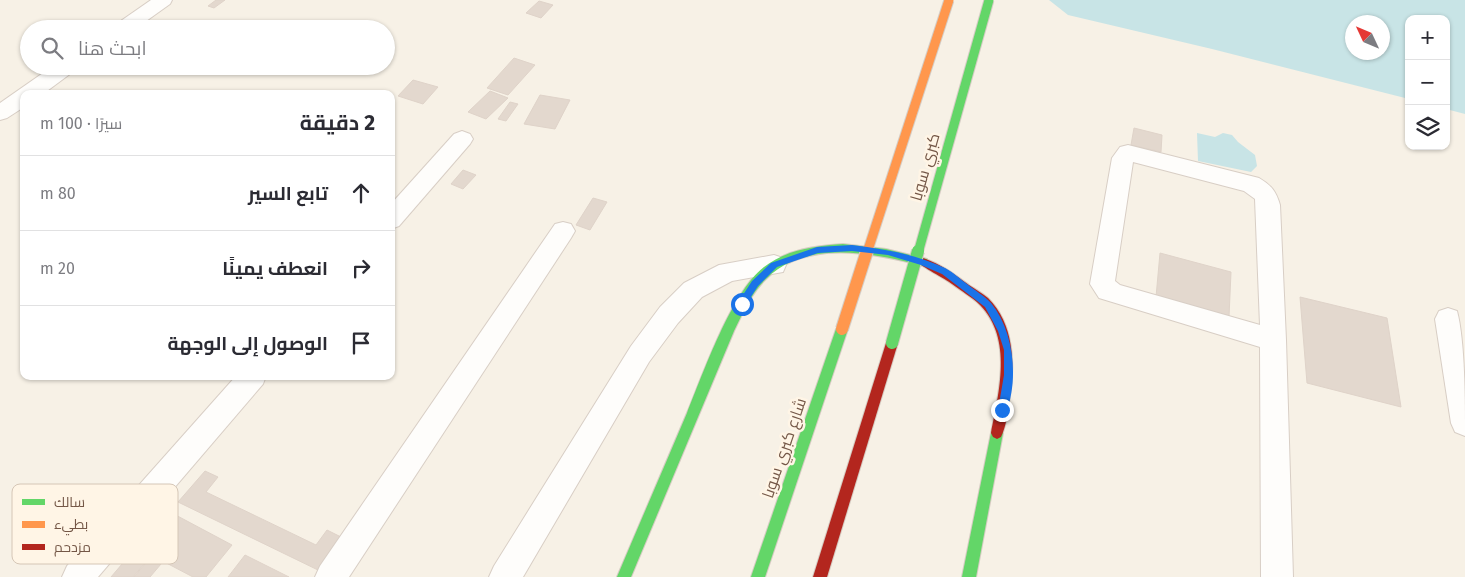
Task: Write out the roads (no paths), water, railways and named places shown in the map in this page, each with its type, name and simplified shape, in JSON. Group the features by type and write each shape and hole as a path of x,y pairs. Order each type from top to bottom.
{"main road":[{"name":"كبري سوبا","path":"842,329 949,0"},
{"name":"كبري سوبا","path":"820,577 892,343 989,0"},
{"path":"624,577 728,330 755,284 774,265 817,250 852,248 888,252 923,262 944,271 988,305 1002,330 1008,350 1008,375 969,577"},
{"name":"شارع كبري سوبا","path":"758,577 842,329"}],"street":[{"path":"135,20 163,0"},
{"path":"34,90 55,75"},
{"path":"0,113 20,99"},
{"path":"395,215 462,139"},
{"path":"1273,340 1120,295 1108,291 1102,284 1123,158 1128,154 1238,180 1261,190 1266,196 1268,205 1273,340 1277,577"},
{"path":"331,577 563,231"},
{"path":"504,577 640,354 669,315 693,290 728,272 774,265"},
{"path":"1448,318 1465,423"},
{"path":"159,484 250,380"},
{"path":"78,577 89,564"}],"water":[{"path":"1049,0 1465,0 1465,114 1450,110 1450,15 1405,15 1405,98 1068,15"},
{"path":"1197,133 1215,137 1223,133 1232,135 1255,155 1257,166 1251,172 1198,161"}]}
